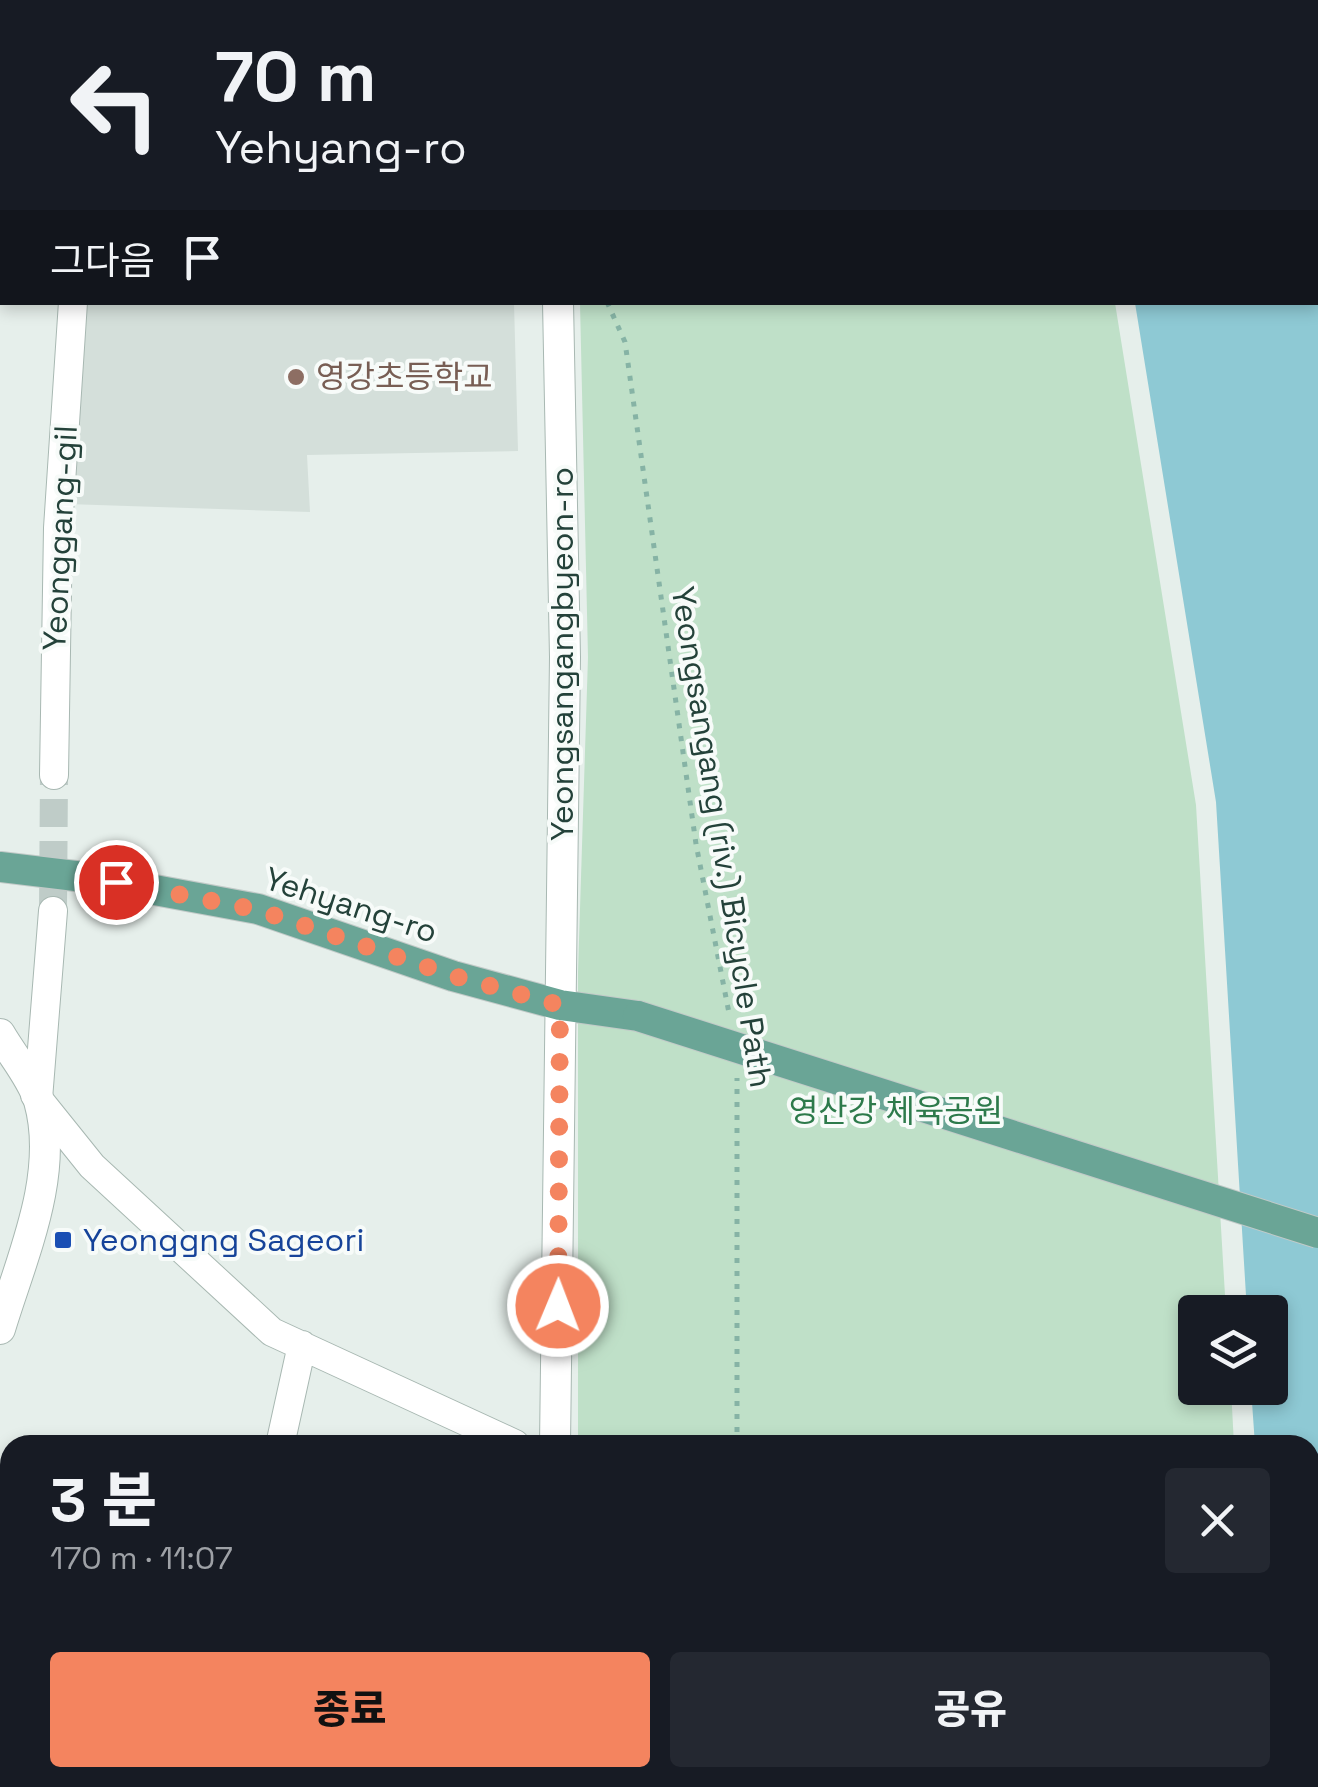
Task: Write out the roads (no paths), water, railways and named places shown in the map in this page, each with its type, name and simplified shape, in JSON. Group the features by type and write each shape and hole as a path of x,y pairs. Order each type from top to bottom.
{"main road":[{"name":"Yehyang-ro","path":"0,867 84,877 258,910 454,976 560,1005 638,1016 1318,1232"}],"street":[{"name":"Yeonggang-gil","path":"54,775 58,528 73,305"},
{"name":"Yeongsangangbyeon-ro","path":"558,305 565,657 560,1005"},
{"path":"0,1330 44,1166 38,1099 54,911"},
{"path":"556,1435 560,1005"},
{"path":"0,1034 38,1099"},
{"path":"0,1057 92,1166 272,1332 496,1435"},
{"path":"282,1435 302,1345"}],"water":[{"path":"1135,305 1318,305 1318,1435 1254,1435 1252,1405 1288,1405 1288,1295 1246,1295 1216,802"}],"tunnel":[{"path":"53,911 54,775"}],"place":[{"name":"영강초등학교","path":"296,377"},
{"name":"Yeonggng Sageori","path":"63,1240"}],"park label":[{"name":"영산강 체육공원","path":"896,1111"}]}
